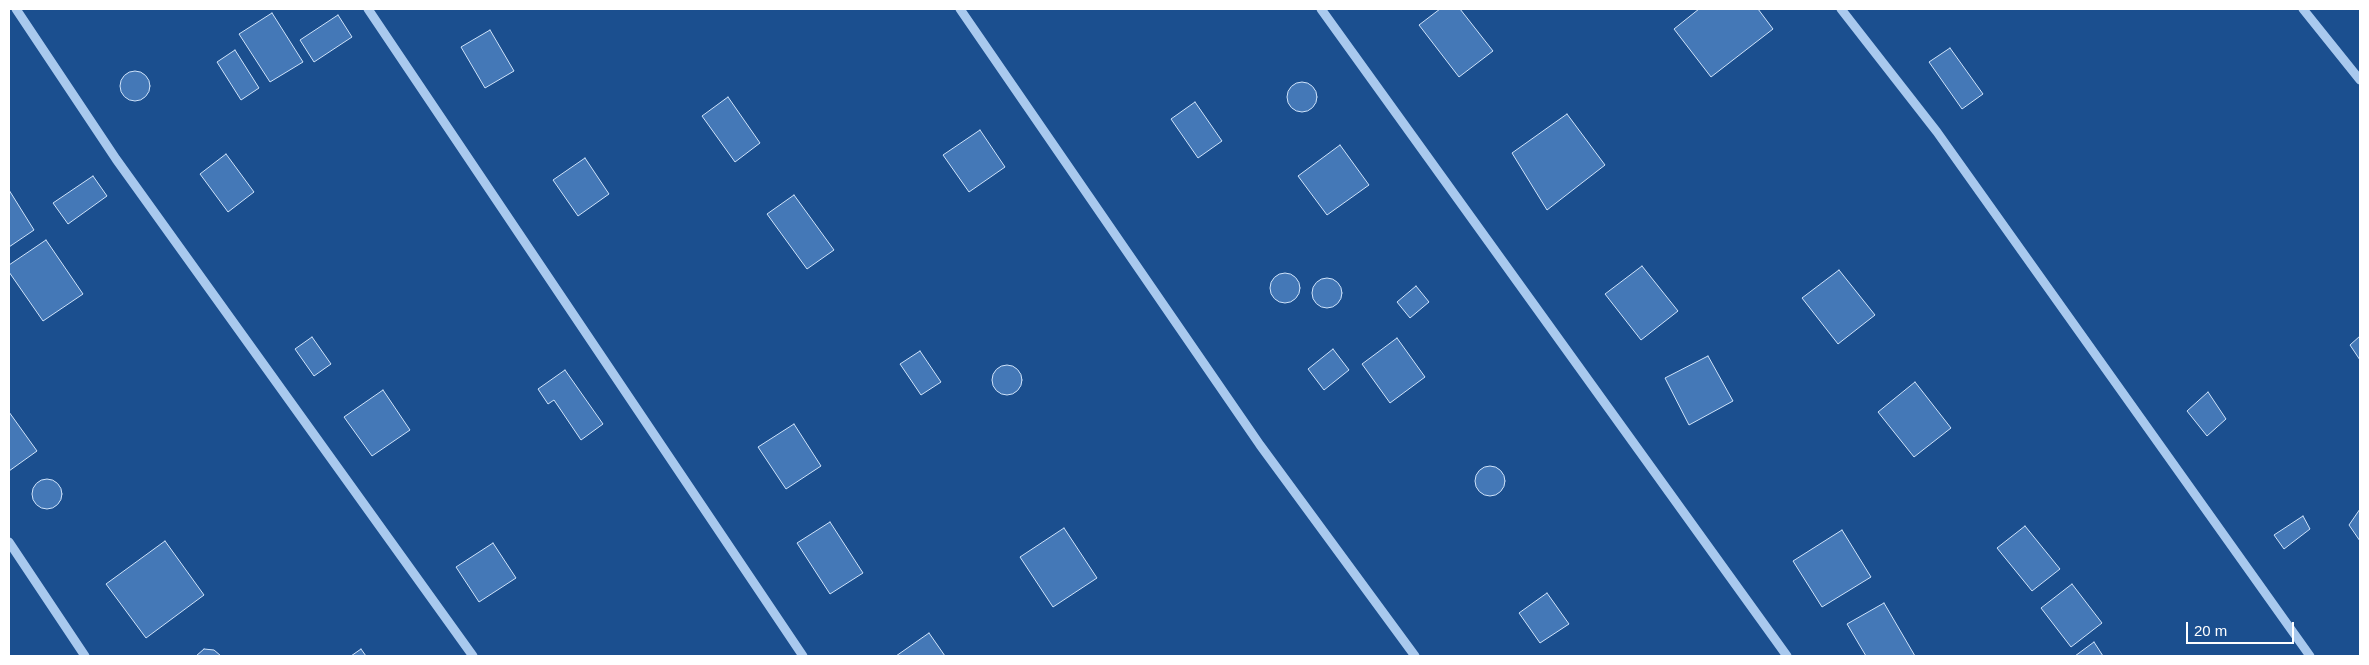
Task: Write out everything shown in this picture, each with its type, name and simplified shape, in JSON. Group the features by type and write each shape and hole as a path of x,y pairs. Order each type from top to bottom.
{"street":[{"path":"16,9 116,159 473,656"},
{"path":"368,9 803,656"},
{"path":"960,9 1260,445 1415,656"},
{"path":"1321,9 1787,656"},
{"path":"1841,9 1937,132 2310,656"},
{"path":"2303,9 2360,80"},
{"path":"9,542 85,656"}],"building":[{"path":"1440,9 1460,9 1493,51 1459,77 1419,25"},
{"path":"1699,9 1758,9 1773,29 1711,77 1674,29"},
{"path":"272,13 303,62 270,82 239,34"},
{"path":"338,15 352,37 314,62 300,40"},
{"path":"490,30 514,71 485,88 461,47"},
{"path":"1950,48 1983,94 1962,109 1929,62"},
{"path":"235,50 259,88 241,100 217,62"},
{"path":"135,71 145,76 150,86 145,96 135,101 125,96 120,86 125,76"},
{"path":"1302,82 1312,87 1317,97 1312,107 1302,112 1292,107 1287,97 1292,87"},
{"path":"728,97 760,143 735,162 702,116"},
{"path":"1195,102 1222,141 1198,158 1171,119"},
{"path":"1567,114 1605,165 1547,210 1512,153"},
{"path":"980,130 1005,167 969,192 943,155"},
{"path":"1340,145 1369,185 1327,215 1298,176"},
{"path":"226,154 254,192 228,212 200,174"},
{"path":"585,158 609,194 578,216 553,180"},
{"path":"93,176 107,196 68,224 53,203"},
{"path":"9,190 34,230 9,247"},
{"path":"794,195 834,250 807,269 767,214"},
{"path":"46,240 83,294 43,321 9,272 9,265"},
{"path":"1642,266 1678,311 1641,340 1605,294"},
{"path":"1839,270 1875,315 1838,344 1802,298"},
{"path":"1285,273 1295,278 1300,288 1295,298 1285,303 1275,298 1270,288 1275,278"},
{"path":"1327,278 1337,283 1342,293 1337,303 1327,308 1317,303 1312,293 1317,283"},
{"path":"1416,286 1429,302 1410,318 1397,302"},
{"path":"2360,336 2360,360 2350,345"},
{"path":"312,337 331,364 314,376 295,349"},
{"path":"1397,338 1425,377 1390,403 1362,364"},
{"path":"1333,349 1349,370 1324,390 1308,369"},
{"path":"920,351 941,382 921,395 900,364"},
{"path":"1708,356 1733,401 1689,425 1665,378"},
{"path":"1007,365 1017,370 1022,380 1017,390 1007,395 997,390 992,380 997,370"},
{"path":"565,370 603,424 581,440 554,400 548,404 538,389"},
{"path":"1915,382 1951,428 1914,457 1878,412"},
{"path":"383,390 410,430 372,456 344,417"},
{"path":"2208,392 2226,419 2207,436 2187,411"},
{"path":"9,412 37,451 9,471"},
{"path":"794,424 821,466 786,489 758,447"},
{"path":"1490,466 1500,471 1505,481 1500,491 1490,496 1480,491 1475,481 1480,471"},
{"path":"47,479 57,484 62,494 57,504 47,509 37,504 32,494 37,484"},
{"path":"2360,509 2360,541 2349,525"},
{"path":"2303,516 2310,529 2284,549 2274,535"},
{"path":"830,522 863,573 830,594 797,543"},
{"path":"2025,526 2060,569 2032,591 1997,548"},
{"path":"1064,528 1097,578 1053,607 1020,557"},
{"path":"1842,530 1871,577 1822,607 1793,561"},
{"path":"165,541 204,595 146,638 106,584"},
{"path":"493,543 516,578 479,602 456,567"},
{"path":"2072,584 2102,623 2071,647 2041,608"},
{"path":"1547,593 1569,624 1540,643 1519,613"},
{"path":"1884,603 1915,656 1866,656 1847,624"},
{"path":"929,633 945,656 896,656"},
{"path":"2094,642 2103,656 2075,656"},
{"path":"204,649 214,650 221,656 196,656"},
{"path":"361,649 366,656 351,656"}]}
